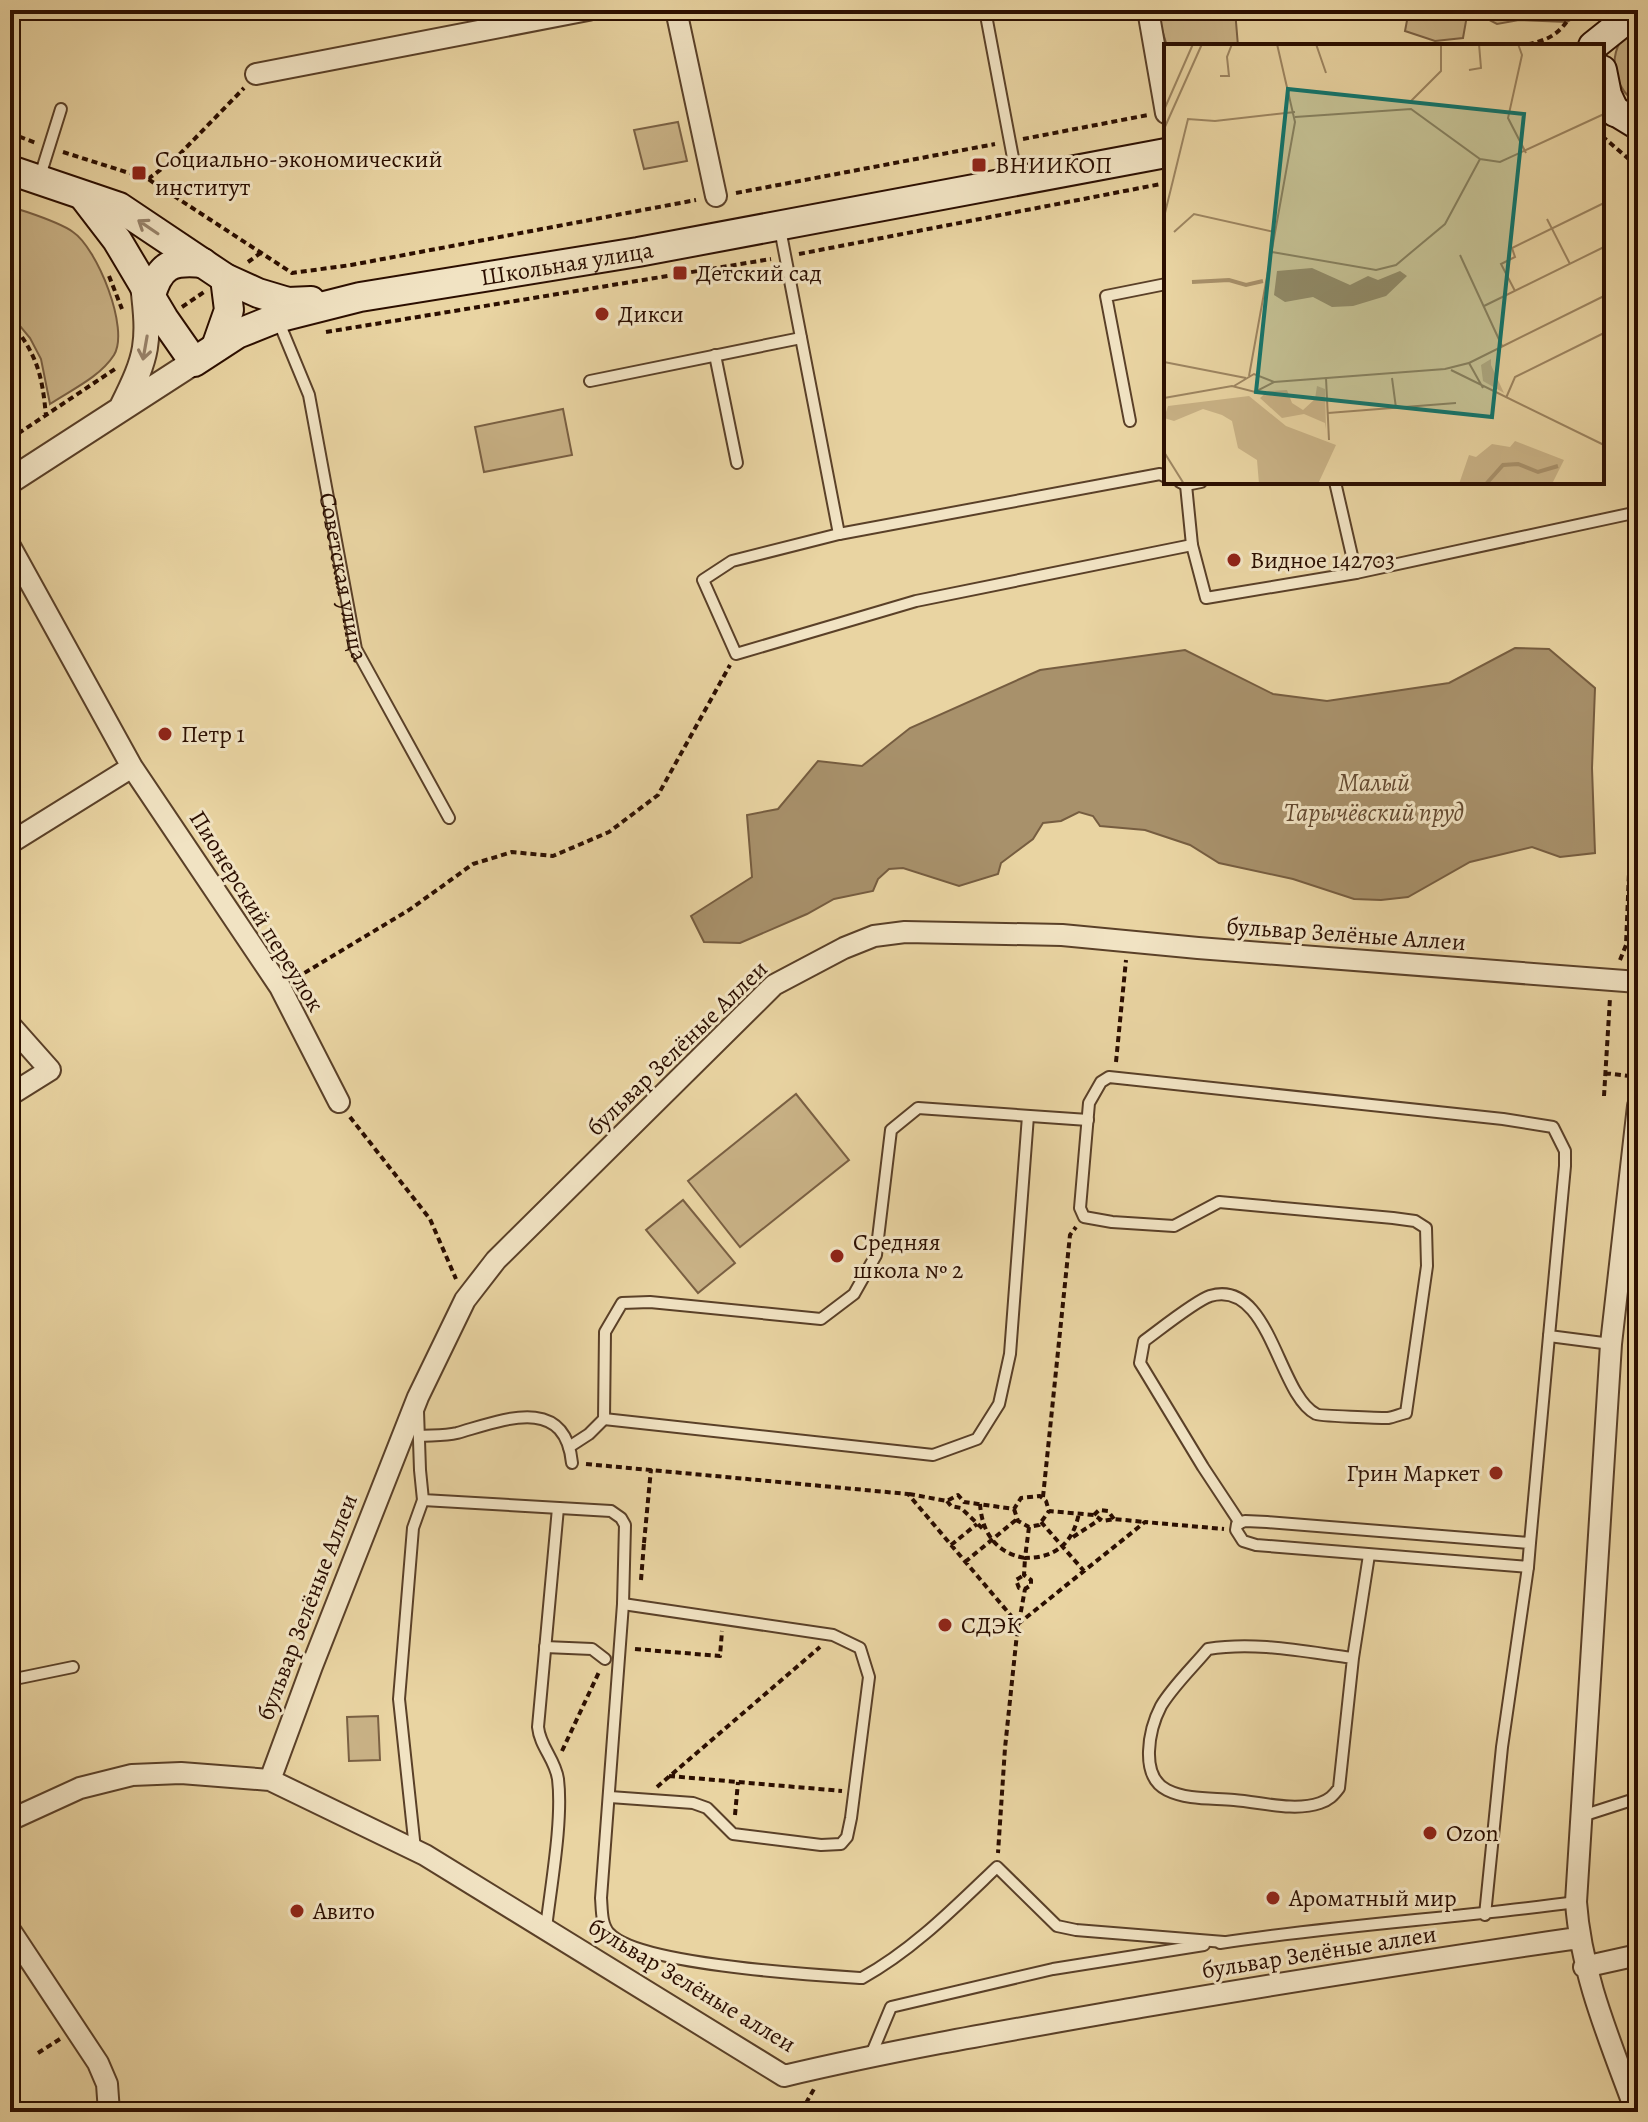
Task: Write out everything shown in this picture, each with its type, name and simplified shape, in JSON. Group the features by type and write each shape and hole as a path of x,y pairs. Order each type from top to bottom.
{"main road":[{"path":"1604,58 1618,25"},
{"path":"1604,80 1607,95 1620,121"},
{"name":"Школьная улица","path":"205,354 237,334 282,329 360,297 779,226 1164,153"},
{"path":"10,170 119,207 214,270 229,310 205,354 151,306 117,240 84,197"},
{"path":"151,306 157,276 167,267 182,261 214,270 288,302 360,297"}],"street":[{"path":"256,74 588,10"},
{"path":"676,10 716,196"},
{"path":"1148,10 1164,101"},
{"path":"121,409 139,374 146,352 151,306"},
{"name":"Школьная улица","path":"10,481 205,354"},
{"name":"Пионерский переулок","path":"10,546 132,767 280,987 339,1102"},
{"path":"10,843 132,767"},
{"name":"бульвар Зелёные Аллеи","path":"270,1780 418,1397 465,1300 496,1260 774,985 844,948 874,936 905,932 1062,935 1638,982"},
{"path":"10,1025 50,1070 10,1095"},
{"path":"1636,2112 1584,1967 1578,1938 1576,1902 1611,1344 1638,1106"},
{"name":"бульвар Зелёные аллеи","path":"10,1820 80,1788 132,1775 181,1773 270,1780 415,1849 784,2076 871,2055 1367,1969 1578,1938"},
{"path":"10,1930 98,2063 107,2084 109,2112"},
{"path":"1584,1967 1638,1955"}],"lane":[{"path":"985,10 1017,181"},
{"path":"39,180 61,109"},
{"path":"779,226 839,534"},
{"path":"1130,421 1106,296 1164,284"},
{"name":"Советская улица","path":"282,329 309,395 356,649 449,818"},
{"path":"590,381 801,338"},
{"path":"715,355 737,463"},
{"path":"1164,476 1160,474 839,534 732,561 703,580 736,654 916,601 1192,545"},
{"path":"1183,484 1192,545 1206,598 1356,573 1638,512"},
{"path":"1335,484 1356,573"},
{"path":"1485,1915 1502,1747 1528,1567 1565,1151 1553,1127 1503,1119 1109,1077 1101,1082 1089,1103 1080,1208 1084,1217 1174,1226 1219,1202 1393,1218 1415,1221 1426,1228 1427,1266 1406,1413 1389,1418 1318,1416 1305,1406 1262,1325 1246,1302 1235,1296 1210,1296 1144,1341 1140,1363 1238,1526 1243,1541 1256,1545 1528,1567"},
{"path":"569,1447 604,1419 605,1332 622,1303 650,1302 821,1319 854,1294 876,1255 891,1130 918,1108 1088,1120"},
{"path":"604,1419 933,1455 977,1439 999,1404 1010,1354 1028,1116"},
{"path":"1549,1336 1611,1344"},
{"path":"415,1849 399,1690 413,1528 423,1500 418,1397"},
{"path":"419,1436 454,1434 490,1421 517,1417 540,1419 554,1424 566,1437 572,1463"},
{"path":"423,1500 611,1511 625,1525 623,1604 601,1898 602,1918 608,1932 647,1951 704,1963 862,1978 885,1965 945,1916 997,1867 1057,1926 1224,1942"},
{"path":"546,1928 558,1777 540,1742 538,1727 558,1508"},
{"path":"1238,1526 1285,1523 1530,1543"},
{"path":"1353,1658 1253,1646 1208,1649 1163,1704 1155,1719 1149,1765 1153,1779 1165,1789 1184,1796 1293,1806 1317,1804 1332,1798 1339,1788 1353,1658 1369,1555"},
{"path":"610,1797 693,1803 707,1808 733,1834 821,1845 841,1844 847,1837 869,1677 860,1648 833,1635 623,1604"},
{"path":"545,1647 592,1649 605,1659"},
{"path":"10,1680 73,1667"},
{"path":"1582,1816 1638,1798"},
{"path":"871,2055 891,2007 1053,1969 1272,1935 1485,1915 1576,1902"}],"path":[{"path":"1529,44 1546,41 1567,22 1574,10"},
{"path":"148,179 175,159 256,74"},
{"path":"10,133 148,179 292,273 351,265 1164,112"},
{"path":"1620,121 1638,167"},
{"path":"282,329 366,325 785,257 1164,183"},
{"path":"104,265 134,337 151,306 214,270 262,252"},
{"path":"10,321 28,345 41,371 46,416"},
{"path":"10,439 108,376 124,361"},
{"path":"280,987 409,910 473,864 512,852 553,856 609,832 658,795 736,654"},
{"path":"1638,736 1631,825 1638,826"},
{"path":"1115,1078 1127,941"},
{"path":"1605,1073 1638,1077"},
{"path":"339,1102 430,1219 465,1300"},
{"path":"1049,1511 1043,1497 1070,1235 1084,1217"},
{"path":"572,1463 908,1494 947,1501 958,1495 964,1502 1014,1509"},
{"path":"625,1542 644,1543 651,1469"},
{"path":"908,1494 1018,1624"},
{"path":"1029,1527 1017,1519 1014,1509 1021,1498 1043,1497"},
{"path":"947,1501 951,1506 961,1508 985,1530"},
{"path":"961,1508 964,1502"},
{"path":"980,1504 985,1530 991,1540 1010,1555 1025,1558 1040,1556 1061,1547 1099,1520 1238,1526"},
{"path":"1049,1511 1094,1515 1104,1510 1114,1519"},
{"path":"1029,1527 1041,1522 1049,1511"},
{"path":"1071,1538 1079,1513"},
{"path":"1094,1515 1099,1520"},
{"path":"965,1562 1017,1519"},
{"path":"1041,1522 1084,1571"},
{"path":"1018,1624 1145,1522"},
{"path":"951,1546 977,1524"},
{"path":"1024,1575 1029,1527"},
{"path":"1024,1575 1031,1580 1031,1585 1025,1589 1019,1588 1016,1580 1024,1575"},
{"path":"997,1867 1005,1748 1018,1624 1025,1589"},
{"path":"652,1800 654,1789 833,1635"},
{"path":"554,1768 605,1659"},
{"path":"669,1776 854,1792"},
{"path":"733,1834 738,1782"}],"shaded area":[{"path":"1156,10 1235,10 1238,44 1166,44"},
{"path":"1409,10 1587,10 1567,22 1519,20 1497,24 1472,11 1466,21 1463,38 1435,41 1405,31"},
{"path":"1638,24 1638,104 1620,84 1615,59 1622,39"},
{"path":"678,122 687,161 644,169 634,130"},
{"path":"10,206 59,224 82,241 101,271 118,327 118,343 108,363 50,404 41,359 30,338 10,314"},
{"path":"563,409 572,455 484,472 475,427"},
{"path":"796,1094 849,1160 740,1247 688,1181"},
{"path":"683,1200 735,1263 698,1293 646,1230"},
{"path":"378,1716 380,1760 349,1761 347,1717"}],"water":[{"name":"Малый Тарычёвский пруд","path":"1515,648 1549,649 1595,688 1592,768 1595,853 1560,857 1532,847 1470,862 1408,897 1354,899 1293,879 1219,863 1190,845 1145,830 1100,826 1093,816 1079,812 1061,821 1043,823 1033,839 1001,863 998,874 959,886 903,868 889,869 878,879 873,891 834,899 740,943 704,942 691,916 752,877 747,815 778,809 818,761 862,766 910,728 1040,670 1185,650 1273,694 1327,701 1449,683"}],"place":[{"name":"ВНИИКОП","path":"979,165"},
{"name":"Социально-экономический институт","path":"139,173"},
{"name":"Детский сад","path":"680,273"},
{"name":"Дикси","path":"602,314"},
{"name":"Видное 142703","path":"1234,560"},
{"name":"Петр 1","path":"165,734"},
{"name":"Средняя школа № 2","path":"837,1256"},
{"name":"Грин Маркет","path":"1496,1473"},
{"name":"СДЭК","path":"945,1625"},
{"name":"Ozon","path":"1430,1833"},
{"name":"Ароматный мир","path":"1273,1898"},
{"name":"Авито","path":"297,1911"}]}
